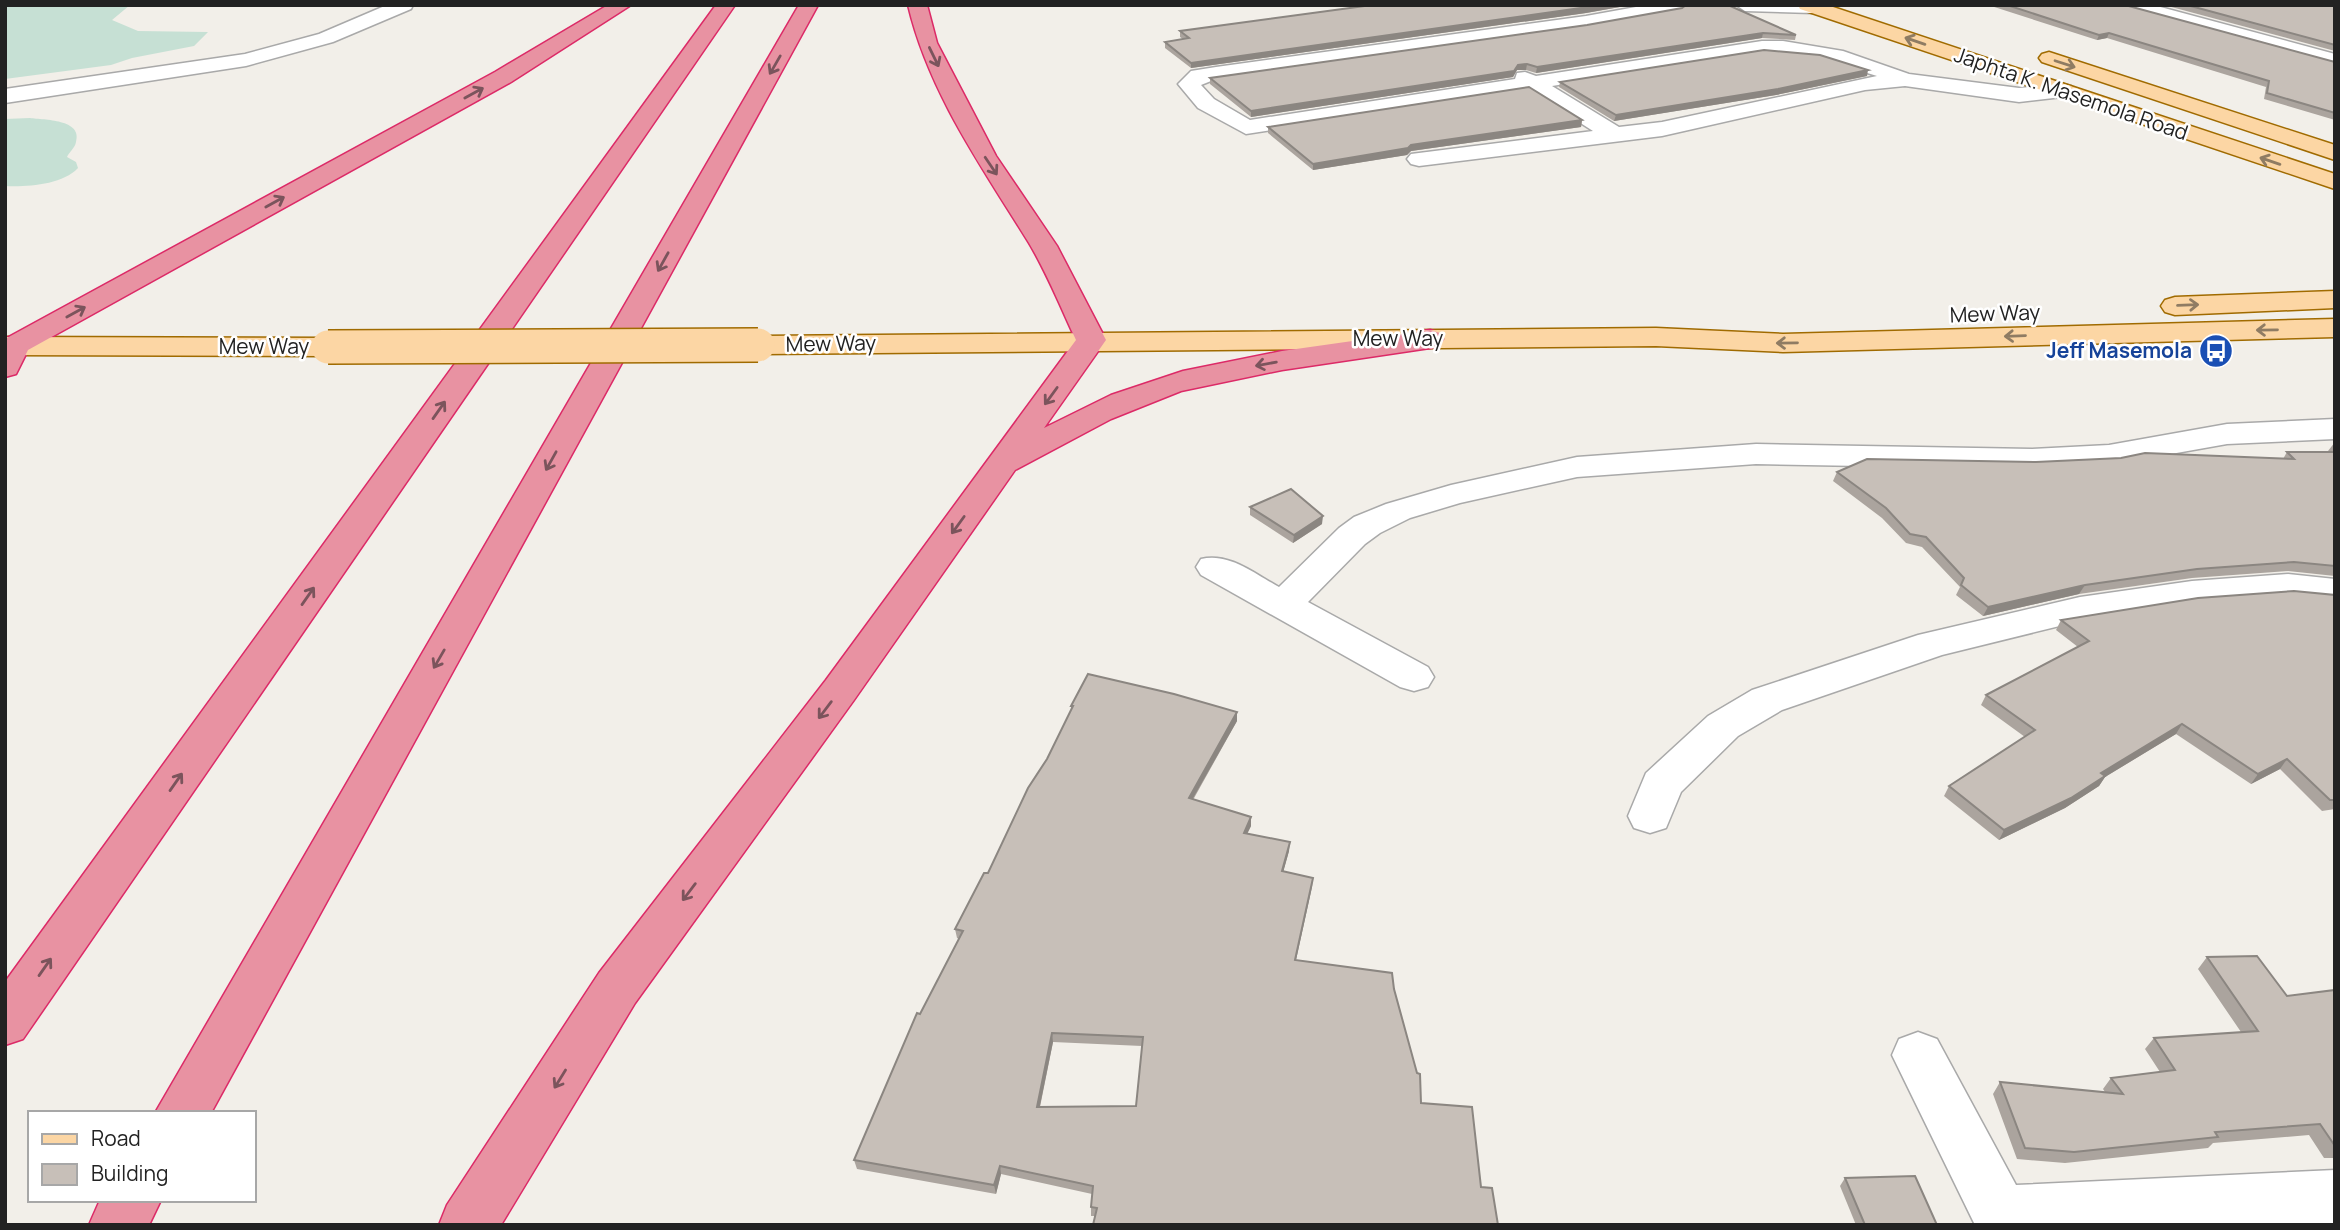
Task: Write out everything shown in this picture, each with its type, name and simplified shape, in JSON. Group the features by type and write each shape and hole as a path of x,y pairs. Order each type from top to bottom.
{"highway":[{"path":"9,353 503,77 622,5"},
{"path":"5,1023 726,5"},
{"path":"183,1111 809,5"},
{"path":"467,1225 617,988 840,691 1091,340 1044,246 984,156 927,43 917,5"},
{"path":"998,470 1096,415 1144,394 1194,378 1271,363 1430,339"},
{"path":"118,1225 131,1202"}],"main road":[{"name":"Japhta K. Masemola Road","path":"1809,6 2335,182"},
{"name":"Japhta K. Masemola Road","path":"2026,51 2335,153"},
{"name":"Mew Way","path":"1656,337 1708,326 1806,319 2008,314 2335,299"},
{"name":"Mew Way","path":"9,353 328,347 1091,340 1656,337 1783,343 2335,328"}],"street":[{"path":"361,5 380,15"},
{"path":"5,96 246,60 314,42 404,5"},
{"path":"1680,5 1534,21 1454,39 1199,76 1189,83 1198,97 1246,127 1777,47 1823,52 1905,80 2000,94 2035,95 2063,91"},
{"path":"1745,5 1809,6"},
{"path":"2130,5 2335,60"},
{"path":"1454,39 1535,84 1612,133"},
{"path":"1419,159 1705,121 1866,84 1905,80"},
{"path":"1283,605 1352,536 1367,525 1398,511 1513,480 1577,467 1712,456 1928,470 2001,460 2109,455 2227,434 2335,429"},
{"path":"1214,567 1414,677"},
{"path":"1650,816 1662,783 1723,726 1767,700 1932,645 2080,609 2192,593 2288,586 2335,591"},
{"path":"1918,1055 2003,1219 2335,1197"}],"green space":[{"path":"5,5 130,5 112,20 138,31 208,32 194,46 132,58 111,65 5,79"},
{"path":"30,118 61,122 74,129 77,134 76,142 67,157 76,162 78,168 54,181 5,186 5,119"}],"building":[{"path":"1372,5 1602,5 1191,63 1165,42 1189,38 1180,31"},
{"path":"1686,5 1728,5 1796,35 1763,33 1537,67 1518,65 1514,71 1251,111 1210,78 1587,25 1682,8"},
{"path":"2007,5 2125,5 2335,62 2335,113 2267,93 2269,81 2109,33 2099,35"},
{"path":"2187,5 2335,5 2335,45"},
{"path":"1764,50 1820,55 1868,70 1778,89 1616,115 1560,82"},
{"path":"1529,87 1582,120 1411,145 1408,148 1313,164 1268,127"},
{"path":"2287,452 2335,452 2335,566 2294,562 2197,569 2085,585 1988,607 1961,585 1964,578 1926,537 1910,534 1886,508 1837,472 1867,459 2036,462 2121,458 2145,453 2294,459"},
{"path":"1291,489 1323,516 1294,535 1250,507"},
{"path":"2294,591 2335,595 2335,800 2330,800 2287,759 2258,774 2182,724 2101,773 2105,776 2071,798 2004,830 1949,786 2035,730 1986,695 2089,641 2061,620 2198,598"},
{"path":"1088,674 1237,712 1189,798 1251,817 1244,833 1290,842 1282,871 1313,878 1295,960 1392,973 1417,1073 1420,1074 1421,1103 1472,1107 1481,1187 1492,1188 1498,1225 1093,1225 1097,1208 1091,1207 1093,1186 1000,1166 994,1185 854,1160 917,1013 920,1014 963,931 955,929 984,873 988,873","holes":["1052,1033 1143,1037 1136,1106 1037,1107"]},
{"path":"2257,956 2287,996 2335,990 2335,1146 2320,1124 2215,1132 2218,1137 2074,1152 2025,1148 2000,1082 2123,1094 2111,1078 2175,1070 2154,1038 2258,1031 2207,957"},
{"path":"1915,1176 1937,1225 1865,1225 1845,1178"}],"place":[{"name":"Jeff Masemola","path":"2216,351"}]}
